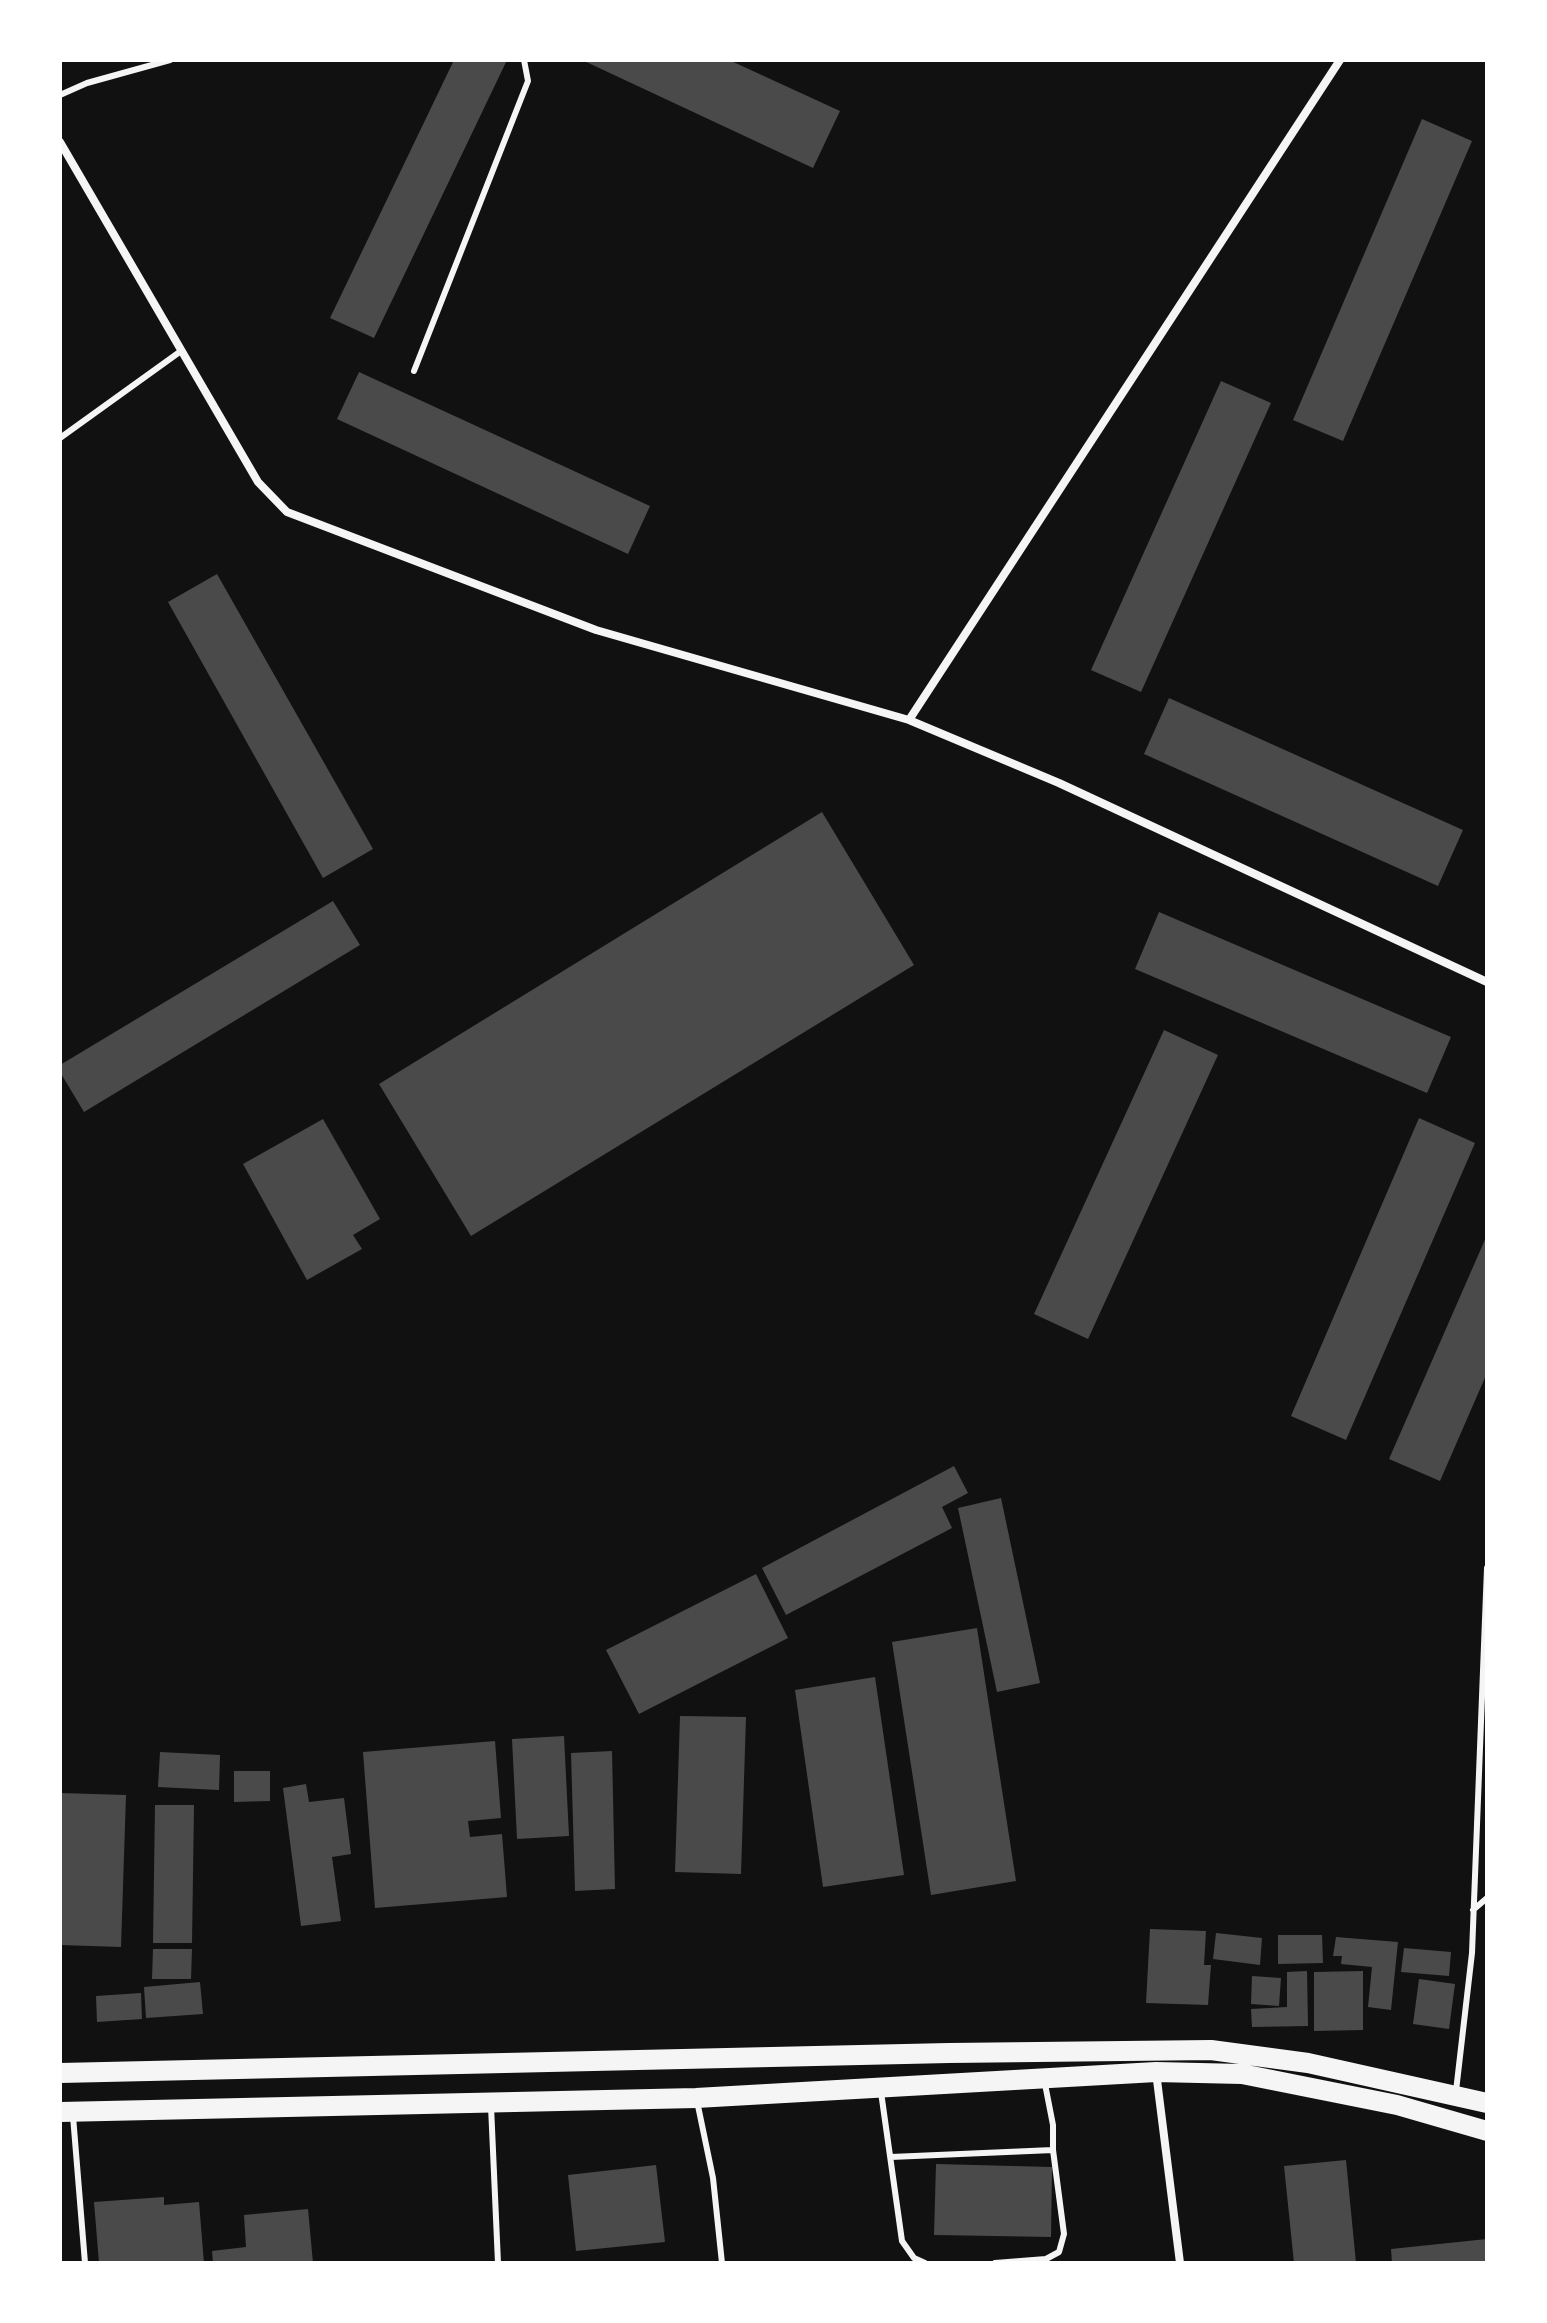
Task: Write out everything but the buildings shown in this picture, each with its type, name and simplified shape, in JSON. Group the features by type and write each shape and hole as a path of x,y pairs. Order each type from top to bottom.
{"main road":[{"path":"60,2073 1211,2050 1308,2063 1487,2103"},
{"path":"66,2112 696,2098 1156,2072 1242,2074 1397,2105 1487,2131"}],"street":[{"path":"909,720 1340,60"},
{"path":"60,142 258,482 287,512 596,630 909,720 1059,783 1484,980"},
{"path":"1156,2072 1180,2263"}],"lane":[{"path":"60,95 87,83 170,60"},
{"path":"414,371 528,81 524,60"},
{"path":"60,438 181,351"},
{"path":"1455,2094 1472,1953 1487,1568"},
{"path":"1473,1910 1487,1898"},
{"path":"995,2263 1046,2259 1059,2252 1064,2234 1053,2150 1053,2125 1044,2078"},
{"path":"881,2088 902,2241 914,2258 925,2263"},
{"path":"696,2098 713,2178 722,2263"},
{"path":"491,2102 498,2263"},
{"path":"66,2112 85,2263"},
{"path":"891,2157 1053,2150"}]}
